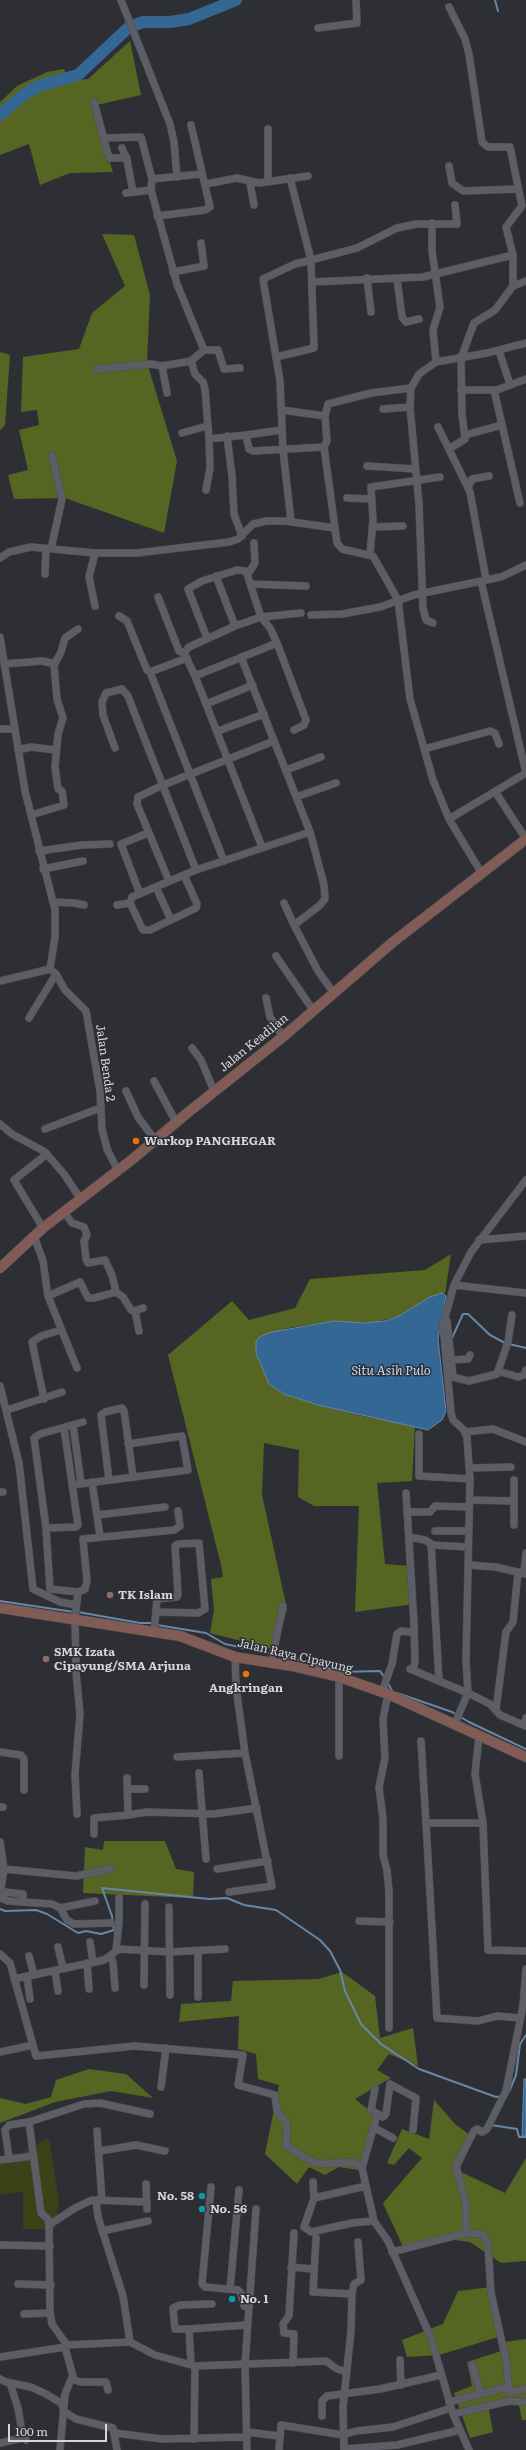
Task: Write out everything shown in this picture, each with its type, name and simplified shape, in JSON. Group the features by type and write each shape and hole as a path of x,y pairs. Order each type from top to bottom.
{"main road":[{"name":"Jalan Keadilan","path":"0,1268 43,1228 80,1198 118,1171 176,1122 282,1037 393,942 526,839"},
{"name":"Jalan Raya Cipayung","path":"0,1608 155,1626 235,1657 272,1657 385,1690 456,1721 479,1736 526,1757"}],"street":[{"path":"121,0 127,18 151,72 171,128 177,178"},
{"path":"318,28 357,23 356,0"},
{"path":"449,7 465,39 469,54 482,142 488,147 510,147 522,206 506,227 513,255 513,286"},
{"path":"94,102 110,159 127,158"},
{"path":"157,216 205,210 210,207 206,184 202,174 191,125"},
{"path":"268,129 268,182"},
{"path":"103,138 141,137 152,179 151,190 157,216 173,272 181,297 204,350"},
{"path":"122,148 127,158 129,193 151,190"},
{"path":"448,166 452,183 463,190 518,189"},
{"path":"152,179 177,178 202,174"},
{"path":"206,184 237,178 250,183 308,176"},
{"path":"276,357 314,348 311,260 290,178"},
{"path":"250,183 254,205"},
{"path":"291,521 283,450 282,410 276,357 263,279 289,266 357,248 397,228 432,223 457,224 455,205"},
{"path":"432,223 432,251 440,307 433,330 436,362"},
{"path":"173,272 204,266 201,243"},
{"path":"312,282 367,278 397,279 435,274 513,255"},
{"path":"367,278 371,312"},
{"path":"397,279 402,317 406,322 419,319"},
{"path":"449,449 463,441 465,436 461,390 461,358 474,323 495,310 513,286 526,281"},
{"path":"433,623 428,622 424,615 417,482 410,407 411,388 419,374 436,362 499,351 526,344"},
{"path":"97,369 151,364 162,366 191,361 204,350 219,351 224,369 240,368"},
{"path":"499,351 510,384"},
{"path":"191,361 195,374 203,382 205,389 210,468 206,490"},
{"path":"162,366 167,393"},
{"path":"461,390 494,390 526,379"},
{"path":"411,388 371,393 328,404 325,416 327,441 324,447 337,543 340,548 370,554 379,564 398,600 410,699 437,793 449,819 482,874"},
{"path":"494,390 520,503"},
{"path":"383,410 410,407"},
{"path":"282,410 325,416"},
{"path":"465,436 502,425"},
{"path":"182,433 207,426"},
{"path":"438,428 468,488 484,580 526,773 449,819"},
{"path":"209,439 282,430"},
{"path":"246,435 250,451 324,447"},
{"path":"227,436 233,483 234,514 242,536"},
{"path":"45,574 49,549 62,499 52,456"},
{"path":"367,466 415,469"},
{"path":"468,488 472,479 489,476"},
{"path":"370,554 372,527 372,486 417,482 440,478"},
{"path":"348,498 371,499"},
{"path":"0,558 9,552 24,548 95,553 160,551 229,542 242,536 257,523 291,521 306,525 335,528"},
{"path":"372,527 403,526"},
{"path":"248,574 255,563 254,543"},
{"path":"95,553 89,577 95,606"},
{"path":"311,615 362,611 423,593 506,575 526,565"},
{"path":"207,638 188,589 216,576 237,570 246,571 261,617 270,628 277,643 306,720 304,725 294,730"},
{"path":"216,576 235,626"},
{"path":"251,584 306,586"},
{"path":"158,597 179,651 185,656 195,676 218,731 262,847"},
{"path":"150,672 185,656 189,647 235,626 261,617 301,613"},
{"path":"119,616 127,621 147,670 150,672 224,861"},
{"path":"31,815 64,805 62,791 58,789 55,767 56,750 63,718 57,699 55,664 61,652 65,638 78,629"},
{"path":"0,642 18,750 43,869 53,902 56,927 50,969 0,981"},
{"path":"195,676 277,643"},
{"path":"241,657 310,832 324,885 325,899 319,906 294,925"},
{"path":"4,664 42,661 55,664"},
{"path":"206,704 252,685"},
{"path":"115,748 103,715 102,702 106,693 122,689 128,696 196,870"},
{"path":"218,731 264,714"},
{"path":"0,729 14,729"},
{"path":"424,749 490,731 494,733 499,744"},
{"path":"169,881 136,801 141,795 163,785 274,741"},
{"path":"18,750 31,747 56,750"},
{"path":"286,770 321,757"},
{"path":"296,797 336,783"},
{"path":"496,792 526,839"},
{"path":"184,875 197,907 150,930 143,930 130,903 130,899 169,881 196,870 310,832"},
{"path":"140,894 121,844 148,833"},
{"path":"39,851 82,845 110,844"},
{"path":"43,869 83,861"},
{"path":"156,887 171,920"},
{"path":"53,902 84,905"},
{"path":"118,905 130,903"},
{"path":"284,903 294,925 317,965 335,991"},
{"path":"276,956 313,1010"},
{"name":"Jalan Benda 2","path":"50,969 56,974 65,990 86,1011 100,1091 100,1108 104,1137 118,1171"},
{"path":"29,1018 56,974"},
{"path":"266,998 270,1017 282,1037"},
{"path":"192,1048 201,1060 214,1091"},
{"path":"154,1081 176,1122"},
{"path":"126,1091 138,1117 155,1140"},
{"path":"45,1129 100,1108"},
{"path":"0,1124 12,1134 36,1146 47,1154 64,1174 80,1198"},
{"path":"43,1228 14,1180 47,1154"},
{"path":"456,1721 468,1693 466,1660 470,1479 466,1432 452,1417 443,1342 443,1330 447,1308 454,1285 471,1252 526,1180"},
{"path":"64,1212 72,1223 84,1227 87,1235 84,1241 86,1259 88,1263 105,1260 112,1274 116,1292 123,1297 129,1308 135,1312 139,1331"},
{"path":"34,1236 41,1252 48,1296 60,1330 77,1368"},
{"path":"479,1240 526,1236"},
{"path":"48,1296 80,1282 88,1298 94,1298 116,1292"},
{"path":"454,1285 526,1294"},
{"path":"135,1312 143,1308"},
{"path":"447,1308 453,1377 457,1379 477,1380 494,1376 498,1371 508,1342 512,1315"},
{"path":"44,1399 32,1342 41,1336 60,1330"},
{"path":"451,1360 468,1359 470,1355"},
{"path":"498,1371 518,1377 524,1375 526,1370"},
{"path":"0,1390 7,1410 19,1463 33,1589 60,1602 77,1598 86,1589 87,1585 82,1541 85,1538 174,1530 180,1526 178,1511"},
{"path":"7,1410 62,1392"},
{"path":"109,1480 102,1413 124,1409 133,1476"},
{"path":"77,1598 50,1589 46,1528 34,1438 83,1422"},
{"path":"72,1425 81,1483"},
{"path":"46,1528 78,1526 64,1428"},
{"path":"466,1432 493,1429 526,1442"},
{"path":"419,1434 419,1476 470,1479"},
{"path":"72,1485 133,1476 185,1471 189,1467 182,1436 128,1444"},
{"path":"469,1468 511,1466"},
{"path":"514,1480 514,1525"},
{"path":"92,1482 100,1536"},
{"path":"406,1493 415,1644 411,1670 439,1680 468,1693 490,1704 500,1715 526,1726 526,1718"},
{"path":"407,1512 430,1512 435,1506 514,1501"},
{"path":"97,1515 166,1507"},
{"path":"435,1531 469,1531"},
{"path":"409,1537 425,1540 431,1544 468,1547"},
{"path":"155,1626 156,1612 157,1599 176,1597 178,1594 176,1544 199,1542 205,1609 198,1613 156,1612"},
{"path":"431,1544 439,1680"},
{"path":"496,1710 506,1632 513,1622 526,1553"},
{"path":"469,1564 523,1573"},
{"path":"77,1598 76,1690 80,1714 75,1774 77,1814"},
{"path":"272,1657 283,1606"},
{"path":"389,2028 390,1922 387,1870 383,1855 383,1819 379,1787 385,1758 385,1690 397,1634 401,1631 410,1632"},
{"path":"229,1892 272,1887 258,1808 245,1753 236,1687 235,1657"},
{"path":"339,1677 340,1756"},
{"path":"479,1736 475,1774 482,1823 488,1950 526,1951"},
{"path":"421,1741 437,2018 478,2021 497,2016 520,2018"},
{"path":"0,1752 21,1755 24,1759 24,1790"},
{"path":"177,1756 245,1753"},
{"path":"199,1773 206,1859"},
{"path":"127,1778 128,1814"},
{"path":"127,1789 145,1789"},
{"path":"94,1834 94,1818 147,1812 203,1815 258,1808"},
{"path":"426,1823 482,1823"},
{"path":"0,1842 4,1869 1,1897 22,1902 52,1904 60,1908 67,1920 74,1924 111,1923"},
{"path":"216,1869 268,1860"},
{"path":"4,1869 76,1876 110,1869"},
{"path":"14,1979 90,1963 111,1957 116,1950 120,1923 118,1897"},
{"path":"60,1908 95,1901"},
{"path":"144,1985 146,1949 145,1904"},
{"path":"169,1907 170,1995"},
{"path":"359,1921 390,1922"},
{"path":"89,1989 90,1942"},
{"path":"58,1947 63,1968"},
{"path":"116,1950 146,1949 170,1952 225,1949"},
{"path":"198,1951 198,1997"},
{"path":"0,1954 10,1963 36,2056 122,2046 243,2054 238,2085 275,2095 277,2111 287,2124 286,2145 305,2158 320,2164 353,2162 362,2168"},
{"path":"29,1956 31,1975 30,1999"},
{"path":"111,1957 113,1962 115,1988"},
{"path":"466,2232 466,2204 456,2166 474,2131 477,2129 482,2132 487,2129 506,2091 514,2060 523,2006 526,1969"},
{"path":"55,1970 58,1991"},
{"path":"0,2052 33,2045"},
{"path":"162,2087 166,2048"},
{"path":"375,2089 371,2110 377,2115 385,2117 388,2083 416,2098 413,2130"},
{"path":"9,2158 6,2128 10,2125 29,2122 70,2107 100,2102 150,2114"},
{"path":"377,2115 362,2168 374,2221 388,2241 431,2338 451,2408 469,2450"},
{"path":"29,2122 41,2212 48,2219 49,2225 51,2285 50,2313 52,2324 66,2346 72,2377 65,2394 60,2450"},
{"path":"373,2128 393,2138"},
{"path":"97,2131 100,2151 99,2200 102,2231 122,2296 130,2342"},
{"path":"100,2151 136,2145 165,2151"},
{"path":"0,2160 34,2156"},
{"path":"314,2182 314,2198 304,2226 307,2230 315,2231 352,2223 374,2221"},
{"path":"49,2225 74,2208 99,2200 147,2206 146,2184"},
{"path":"314,2198 366,2186"},
{"path":"211,2187 203,2286 240,2291 244,2306 248,2307"},
{"path":"230,2289 239,2190"},
{"path":"247,2450 245,2364 256,2209"},
{"path":"102,2231 148,2221"},
{"path":"292,2363 294,2334 287,2334 283,2332 283,2324 289,2316 294,2232"},
{"path":"392,2252 466,2232 484,2236 488,2245 491,2293 506,2360 509,2392 526,2389"},
{"path":"316,2238 313,2269 313,2292 352,2294"},
{"path":"358,2242 361,2280 354,2284 352,2294 347,2372 343,2394 344,2450 397,2445 460,2430"},
{"path":"0,2245 50,2246"},
{"path":"291,2267 313,2269"},
{"path":"18,2284 51,2285"},
{"path":"212,2304 180,2305 173,2308 175,2329 189,2330 247,2325"},
{"path":"24,2314 50,2313"},
{"path":"189,2330 193,2365 194,2439"},
{"path":"0,2358 66,2346 130,2342 155,2355 193,2365 326,2362 347,2372"},
{"path":"400,2360 401,2385"},
{"path":"472,2366 481,2394"},
{"path":"322,2416 325,2396 401,2385 441,2375"},
{"path":"72,2377 81,2382 106,2382 108,2390"},
{"path":"1,2380 31,2387 61,2403 66,2412 76,2419 111,2427 115,2433 116,2450"},
{"path":"0,2443 24,2439 18,2408 10,2383"},
{"path":"279,2450 280,2426 283,2424 343,2436 356,2431 393,2427 451,2408 481,2394 508,2387"},
{"path":"451,2408 509,2401 526,2402"},
{"path":"115,2433 162,2439 194,2439 247,2435 279,2436"}],"green space":[{"path":"130,41 141,95 92,106 113,172 70,173 40,185 29,144 0,155 0,102 17,86 47,72 64,69 69,81 88,79"},
{"path":"102,234 134,235 150,295 147,363 177,461 164,533 65,498 14,499 8,475 28,470 19,430 39,425 37,410 21,412 23,357 79,349 92,313 125,286"},
{"path":"0,352 10,355 5,425 0,430"},
{"path":"451,1254 445,1294 442,1293 413,1307 399,1316 373,1323 334,1321 288,1328 261,1336 256,1341 256,1353 269,1384 284,1394 318,1405 358,1415 415,1426 412,1481 377,1483 385,1564 411,1566 414,1604 355,1612 359,1506 314,1506 298,1497 299,1450 264,1443 262,1495 287,1609 276,1650 210,1633 214,1610 211,1579 223,1577 168,1355 232,1301 249,1320 295,1308 310,1279 425,1270"},
{"path":"104,1841 165,1841 176,1869 194,1872 193,1898 83,1893 85,1847 103,1850"},
{"path":"342,1972 375,1996 380,2038 413,2028 418,2066 389,2054 377,2070 391,2078 355,2099 374,2114 358,2170 339,2167 325,2175 309,2167 297,2184 265,2154 279,2085 258,2079 256,2054 238,2049 239,2016 179,2022 181,2004 231,2001 233,1981 319,1979"},
{"path":"89,2069 126,2074 153,2098 111,2091 55,2102 0,2123 0,2098 26,2104 51,2097 56,2080"},
{"path":"434,2100 455,2124 474,2138 459,2171 505,2193 526,2158 526,2261 501,2263 470,2242 440,2238 403,2247 383,2203 422,2158 409,2148 394,2165 387,2163 402,2129 429,2139"},
{"path":"49,2138 59,2201 55,2229 23,2229 23,2191 0,2195 0,2161 7,2162"},
{"path":"492,2287 498,2337 439,2355 407,2357 402,2340 443,2324 458,2291"},
{"path":"526,2339 526,2420 522,2420 517,2397 488,2405 493,2432 470,2438 454,2393 472,2386 467,2362 501,2351 498,2343"}],"water":[{"name":"Situ Asih Pulo","path":"442,1293 446,1296 438,1339 446,1411 442,1420 428,1430 318,1405 284,1394 269,1384 256,1353 256,1341 261,1336 272,1332 334,1321 364,1323 385,1321 399,1316 430,1297"},
{"path":"524,2079 526,2079 526,2136 522,2136"}],"waterway":[{"path":"0,115 23,95 38,86 78,75 129,27 143,22 170,22 189,19 236,0"},
{"path":"495,0 498,11"},
{"path":"452,1338 463,1314 468,1314 490,1335 505,1343"},
{"path":"509,1344 526,1348"},
{"path":"0,1601 74,1612"},
{"path":"78,1612 140,1623 153,1623"},
{"path":"157,1625 206,1633 225,1644 296,1659 340,1672 380,1671 385,1678"},
{"path":"387,1682 393,1692"},
{"path":"397,1693 452,1712 469,1722 526,1749"},
{"path":"0,1909 5,1911 36,1910 47,1914 78,1933 86,1931 101,1934 114,1930 112,1916 102,1888 209,1899 227,1898 244,1905 276,1910 320,1940 330,1951 340,1970 345,1991 361,2024 381,2044 419,2069 496,2097 502,2096"},
{"path":"509,2092 516,2075 520,2044 526,2035"},
{"path":"491,2125 517,2129 519,2137 526,2137"}],"place":[{"name":"Warkop PANGHEGAR","path":"136,1141"},
{"name":"TK Islam","path":"110,1595"},
{"name":"SMK Izata Cipayung/SMA Arjuna","path":"46,1659"},
{"name":"Angkringan","path":"246,1674"},
{"name":"No. 58","path":"202,2196"},
{"name":"No. 56","path":"202,2209"},
{"name":"No. 1","path":"232,2299"}]}
